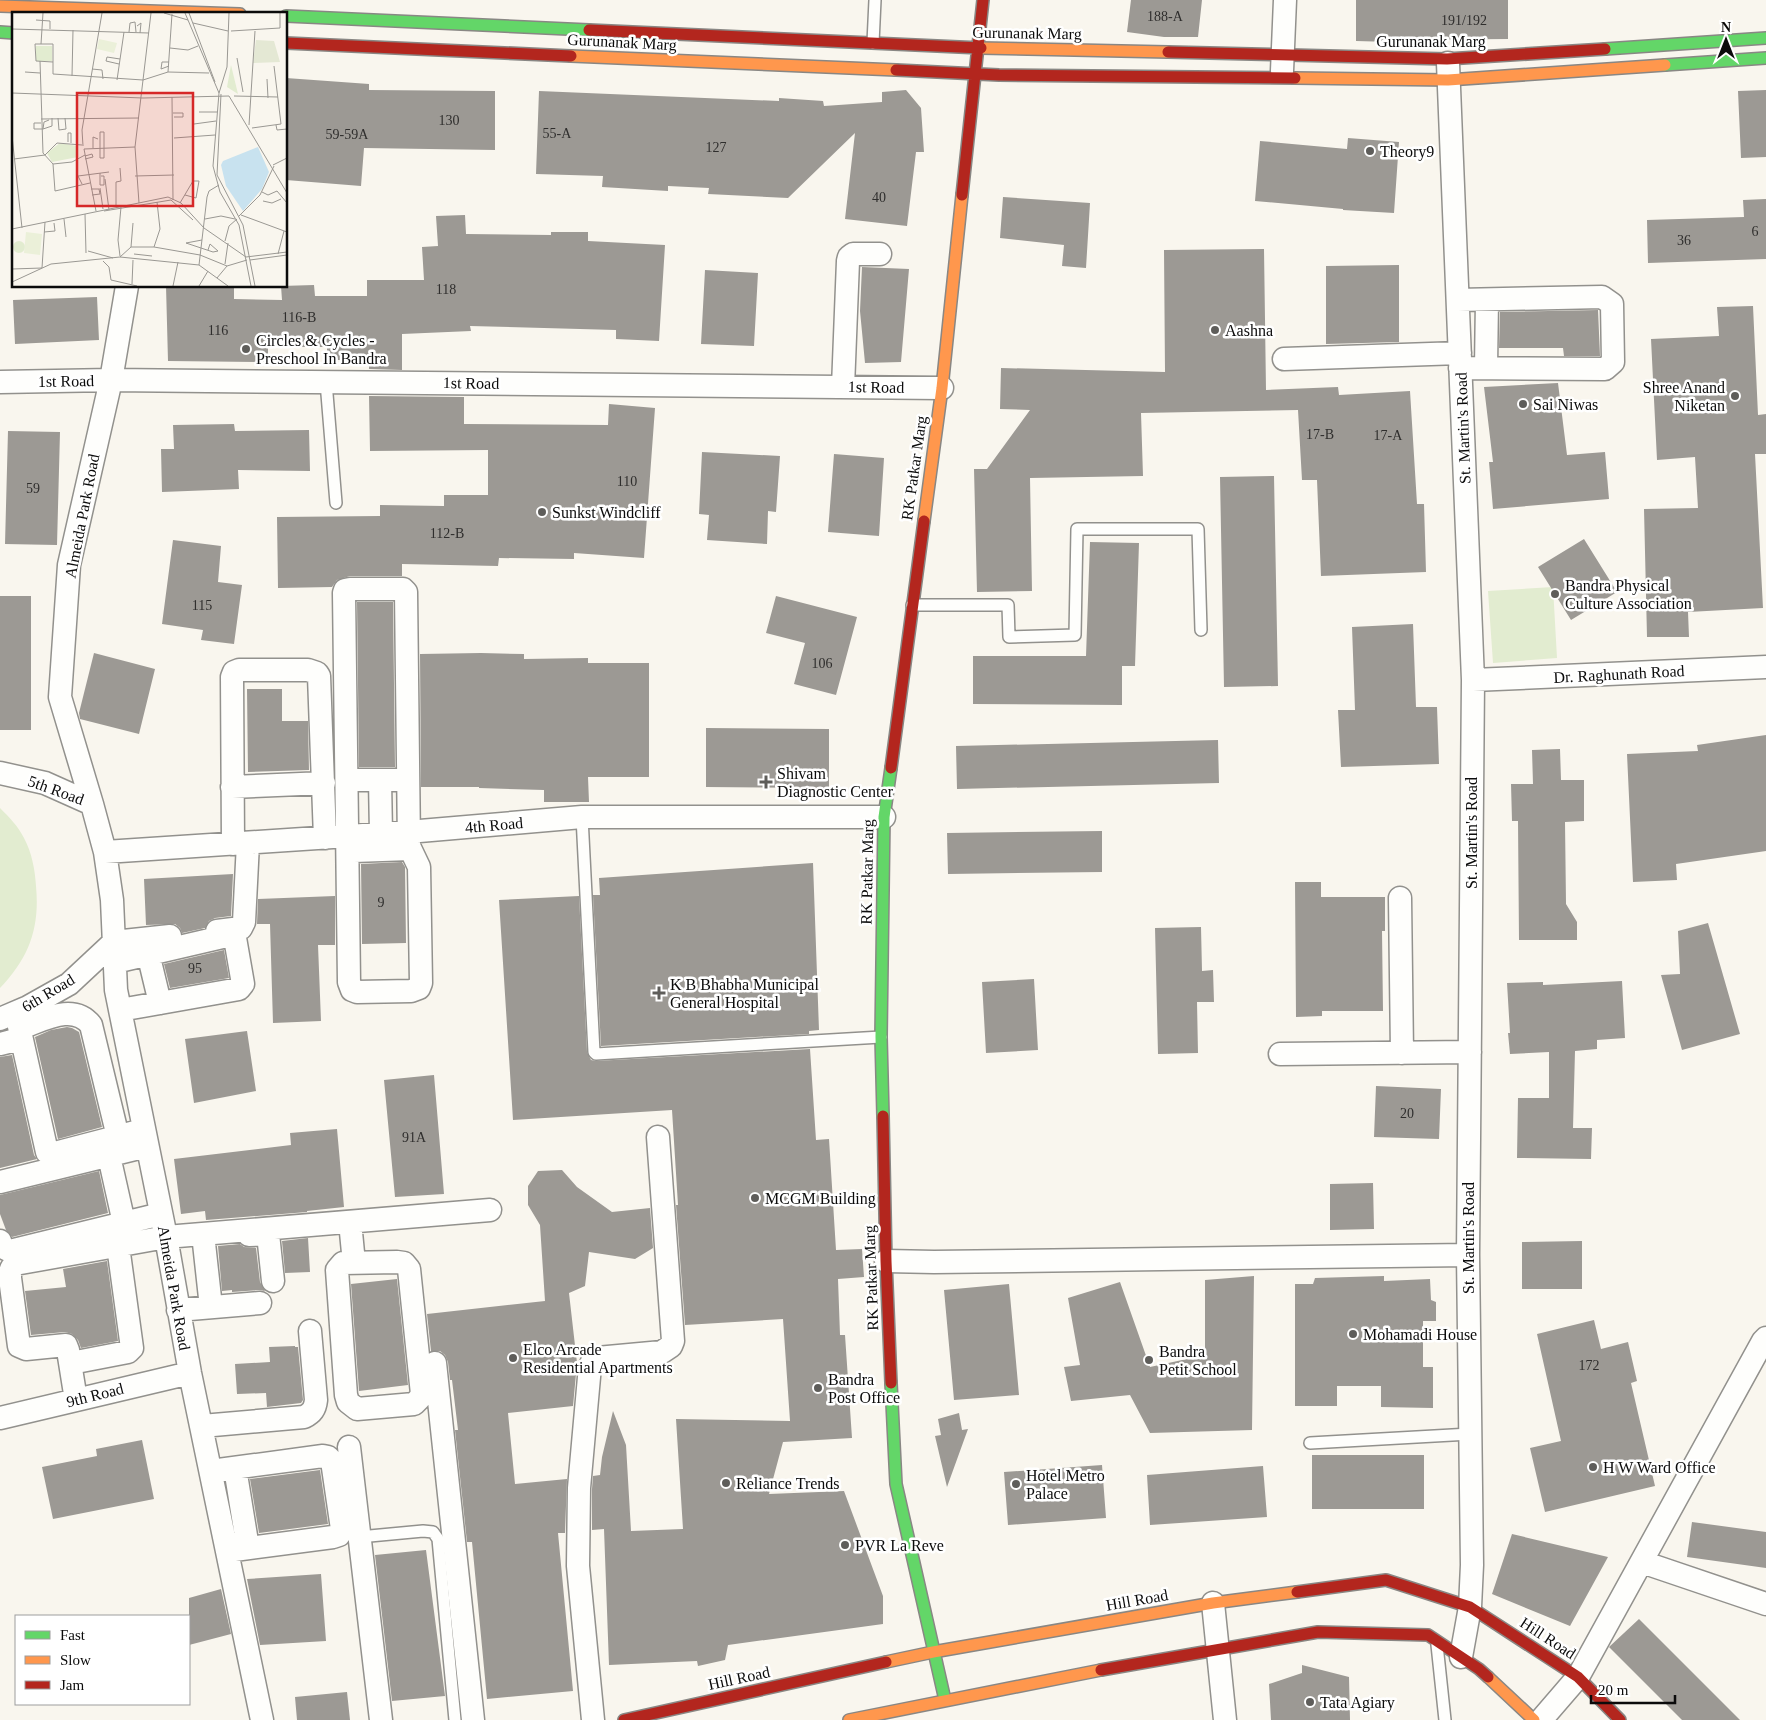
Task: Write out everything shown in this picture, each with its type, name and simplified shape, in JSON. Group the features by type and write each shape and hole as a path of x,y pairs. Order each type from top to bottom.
{"main road":[{"name":"RK Patkar Marg","path":"938,1708 933,1652 896,1484 886,1261 881,1037 884,817 942,388 983,0"},
{"path":"0,6 174,8 218,12"},
{"name":"Gurunanak Marg","path":"288,16 873,56 975,74 1281,78 1766,58"},
{"name":"Gurunanak Marg","path":"288,43 873,56 977,48 1282,55 1448,70 1766,38"},
{"name":"Hill Road","path":"624,1720 661,1716 933,1652 1213,1603 1386,1580 1470,1607 1578,1677 1620,1720"},
{"path":"849,1720 938,1708 1217,1648 1318,1632 1428,1635 1479,1669 1534,1720"}],"street":[{"path":"1281,78 1285,0"},
{"name":"St. Martin's Road","path":"1448,70 1473,680 1468,1255 1472,1565 1470,1607 1461,1657"},
{"path":"843,387 849,257 853,254 880,254"},
{"name":"Almeida Park Road","path":"92,804 60,697 69,565 111,380 127,288"},
{"path":"1284,359 1460,361 1486,367 1605,369 1613,362 1612,304 1602,297 1458,300"},
{"path":"1486,367 1487,300"},
{"name":"1st Road","path":"0,382 111,380 942,388"},
{"path":"350,589 403,589 406,592 409,841 419,867 421,983 420,988 411,991 357,992 350,987 347,780 344,593 345,590 350,589"},
{"name":"Dr. Raghunath Road","path":"1473,680 1766,667"},
{"path":"115,952 241,928 244,922 240,844 232,786 232,677 234,672 239,670 308,670 317,673 320,681 325,838"},
{"name":"5th Road","path":"0,773 46,783 92,804 106,852"},
{"path":"347,780 408,780"},
{"path":"380,780 381,834"},
{"path":"232,786 324,783"},
{"name":"4th Road","path":"106,852 325,838 348,844 381,834 409,841 582,817 884,817"},
{"path":"348,844 409,841"},
{"name":"Almeida Park Road","path":"106,852 112,900 116,990 211,1472 238,1550 262,1720"},
{"path":"1400,898 1402,1053"},
{"path":"115,952 148,953 234,936 243,981 242,987 120,1010"},
{"name":"6th Road","path":"9,1027 115,952"},
{"path":"148,953 160,1003"},
{"path":"9,1027 66,1013 76,1014 87,1020 91,1025 113,1146 124,1223"},
{"path":"9,1027 34,1124"},
{"path":"9,1027 47,1152 55,1153 113,1146"},
{"path":"1280,1054 1470,1052"},
{"path":"594,1720 578,1566 579,1488 590,1366 592,1360 597,1358 662,1352 671,1346 673,1341 658,1137"},
{"path":"0,1182 113,1146 145,1138"},
{"path":"203,1236 490,1210"},
{"path":"0,1241 2,1247 10,1251 161,1214"},
{"path":"350,1222 354,1262"},
{"path":"76,1400 71,1363 66,1345 26,1349 19,1346 10,1272 15,1264 166,1237 268,1234 273,1281"},
{"path":"203,1236 211,1307"},
{"path":"71,1363 128,1352 132,1348 118,1246"},
{"path":"886,1261 1468,1255"},
{"path":"354,1262 397,1262 404,1263 409,1269 422,1384 420,1400 414,1404 357,1409 348,1402 337,1270 343,1263 354,1262"},
{"path":"178,1310 260,1303"},
{"path":"430,1317 473,1720"},
{"path":"202,1426 304,1417 310,1413 315,1407 316,1400 310,1331"},
{"path":"1541,1720 1578,1677 1766,1338"},
{"name":"9th Road","path":"0,1418 190,1372"},
{"path":"349,1447 381,1720"},
{"path":"211,1472 235,1468 323,1456 328,1457 332,1461 342,1529 339,1535 238,1550 235,1468"},
{"path":"1642,1562 1766,1604"},
{"path":"1213,1603 1226,1720"}],"lane":[{"path":"873,56 875,0"},
{"path":"326,382 336,503"},
{"path":"912,605 1008,605 1009,637 1075,635 1076,529 1198,529 1201,630"},
{"path":"582,817 596,1054 881,1037"},
{"path":"1310,1443 1470,1434"},
{"path":"359,1537 423,1531 433,1532 438,1539 455,1720"},
{"path":"1436,1640 1445,1720"}],"green space":[{"path":"1553,587 1557,658 1493,663 1488,591"},
{"path":"0,808 19,830 29,850 35,874 37,901 34,929 25,954 10,977 0,988"}],"building":[{"path":"1131,0 1202,0 1198,37 1164,37 1127,32"},
{"path":"1356,0 1508,0 1508,39 1356,41"},
{"path":"288,78 369,84 369,90 495,91 495,150 364,148 361,186 288,180"},
{"path":"906,90 921,108 924,152 916,152 907,226 845,219 855,133 788,198 708,194 709,188 668,186 668,191 602,187 603,176 536,174 539,91 779,101 779,98 823,101 824,106 882,102 882,92"},
{"path":"1766,90 1766,157 1741,158 1738,91"},
{"path":"1348,138 1399,142 1394,213 1255,201 1260,141 1347,149"},
{"path":"1003,197 1090,203 1086,268 1062,266 1064,245 1000,238"},
{"path":"1766,199 1766,259 1648,263 1647,220 1744,217 1743,200"},
{"path":"465,215 466,234 551,235 551,232 588,232 588,241 665,245 659,341 616,339 616,330 470,326 471,331 402,334 402,370 369,369 369,360 327,360 327,347 268,347 268,362 168,361 166,288 234,288 234,299 282,300 281,288 288,288 288,286 314,285 315,296 367,296 367,280 424,280 422,247 438,246 436,216"},
{"path":"1264,249 1266,390 1338,387 1339,395 1410,391 1417,504 1424,504 1426,572 1321,576 1317,480 1302,480 1298,410 1141,413 1143,476 1030,478 1032,591 977,592 974,469 987,469 1030,410 1000,409 1001,368 1165,372 1164,250"},
{"path":"1399,265 1399,342 1326,344 1326,266"},
{"path":"862,267 909,269 901,362 865,363 860,311"},
{"path":"705,270 758,273 754,346 701,344"},
{"path":"97,297 99,340 15,344 13,300"},
{"path":"1753,306 1758,415 1766,414 1766,454 1755,454 1763,608 1688,612 1689,637 1647,637 1644,509 1698,508 1695,457 1657,460 1651,339 1719,336 1717,307"},
{"path":"1598,310 1600,356 1564,356 1563,348 1499,348 1500,312"},
{"path":"1558,383 1567,455 1605,452 1609,499 1493,509 1489,462 1493,462 1484,387"},
{"path":"369,396 464,397 464,424 608,425 609,404 655,408 644,558 574,553 574,559 499,558 498,566 402,564 402,576 350,576 337,580 332,587 278,588 277,517 380,516 380,505 444,506 444,495 488,495 488,450 370,451"},
{"path":"234,424 235,431 309,430 310,471 238,470 239,489 162,492 161,449 174,449 173,425"},
{"path":"8,431 60,432 57,545 5,544"},
{"path":"702,452 780,456 776,512 768,511 767,544 707,540 709,515 699,514"},
{"path":"834,454 884,458 879,536 828,532"},
{"path":"1274,476 1278,686 1224,687 1220,477"},
{"path":"1584,539 1617,592 1571,620 1538,567"},
{"path":"173,540 221,546 218,582 242,585 234,644 201,640 203,630 162,624"},
{"path":"1090,542 1139,543 1135,666 1122,666 1122,705 973,704 973,656 1086,656"},
{"path":"0,596 31,596 31,730 0,730"},
{"path":"776,596 857,617 836,695 794,684 805,643 766,633"},
{"path":"357,602 393,602 395,767 359,767"},
{"path":"1413,624 1416,707 1437,707 1439,764 1341,767 1338,710 1355,710 1352,627"},
{"path":"94,653 155,669 139,734 80,719 79,713"},
{"path":"420,654 524,654 524,659 588,658 588,663 649,663 649,777 588,777 589,802 544,802 544,790 421,787"},
{"path":"247,689 282,689 282,721 308,721 309,770 248,772"},
{"path":"706,728 829,729 829,788 706,787"},
{"path":"1766,735 1766,851 1676,864 1677,880 1633,882 1627,754 1698,751 1697,745"},
{"path":"1218,740 1219,783 957,789 956,746"},
{"path":"1560,749 1561,780 1584,780 1584,821 1565,822 1566,904 1577,922 1577,940 1519,940 1518,821 1512,821 1511,784 1533,784 1532,750"},
{"path":"1102,831 1102,872 948,874 947,833"},
{"path":"402,862 405,867 406,943 362,944 361,864"},
{"path":"813,863 819,1030 809,1031 809,1034 601,1046 593,895 600,895 599,878"},
{"path":"233,874 231,916 215,918 209,921 205,928 182,933 175,924 146,925 144,879"},
{"path":"1295,882 1321,882 1321,897 1385,897 1385,931 1382,931 1383,1011 1322,1011 1322,1016 1296,1017"},
{"path":"335,896 335,945 318,945 321,1021 273,1023 270,924 257,924 258,899"},
{"path":"579,896 587,1052 591,1060 810,1049 816,1140 829,1139 836,1250 862,1249 864,1277 838,1279 840,1335 845,1335 852,1438 783,1442 769,1494 844,1491 883,1596 883,1624 728,1645 725,1660 698,1666 697,1661 609,1665 604,1529 592,1530 592,1489 593,1476 600,1475 602,1457 613,1411 626,1445 631,1531 683,1529 676,1419 790,1421 783,1319 685,1325 676,1205 678,1205 672,1110 513,1120 499,900"},
{"path":"1708,923 1740,1034 1682,1050 1661,975 1680,974 1678,931"},
{"path":"1201,927 1202,971 1213,970 1214,1002 1197,1002 1198,1053 1158,1054 1155,928"},
{"path":"224,950 229,978 170,988 164,964"},
{"path":"1034,979 1038,1050 986,1053 982,982"},
{"path":"1622,981 1625,1038 1597,1040 1597,1049 1575,1051 1573,1128 1592,1128 1591,1159 1517,1158 1518,1098 1549,1098 1549,1052 1510,1054 1507,983 1543,982 1543,985"},
{"path":"67,1027 79,1032 102,1127 58,1139 35,1037 51,1030"},
{"path":"247,1031 256,1091 194,1103 185,1039"},
{"path":"12,1055 34,1155 37,1159 0,1168 0,1057"},
{"path":"434,1075 444,1194 395,1197 384,1080"},
{"path":"1376,1086 1441,1089 1439,1139 1374,1137"},
{"path":"337,1129 344,1207 307,1212 206,1220 205,1211 181,1214 174,1159 291,1145 290,1133"},
{"path":"562,1170 577,1187 612,1212 650,1208 653,1248 635,1259 589,1252 585,1286 569,1293 577,1363 573,1406 508,1413 515,1484 567,1479 565,1533 558,1533 573,1691 487,1699 472,1542 467,1542 455,1430 458,1430 452,1380 450,1380 448,1362 445,1355 440,1351 431,1351 427,1314 545,1301 540,1225 528,1205 528,1186 538,1171"},
{"path":"99,1171 108,1213 12,1237 6,1230 0,1214 0,1195"},
{"path":"1373,1183 1374,1229 1330,1230 1330,1184"},
{"path":"308,1238 310,1272 285,1273 282,1241"},
{"path":"1582,1241 1582,1289 1522,1289 1522,1242"},
{"path":"240,1244 244,1247 256,1248 260,1282 265,1291 222,1291 218,1246"},
{"path":"107,1261 118,1341 81,1348 78,1340 72,1334 65,1332 31,1335 25,1291 66,1287 63,1269"},
{"path":"1254,1276 1252,1430 1150,1433 1130,1395 1071,1401 1064,1367 1080,1365 1068,1298 1120,1282 1150,1367 1205,1355 1205,1280"},
{"name":"Mohamadi House","path":"1384,1276 1384,1281 1430,1279 1431,1300 1436,1302 1436,1321 1423,1321 1423,1367 1433,1367 1433,1408 1381,1407 1381,1386 1337,1386 1337,1406 1295,1406 1295,1284 1313,1284 1315,1278"},
{"path":"397,1279 408,1385 359,1391 351,1284"},
{"path":"1009,1284 1019,1395 954,1400 944,1290"},
{"path":"1594,1320 1601,1349 1628,1342 1637,1381 1631,1383 1655,1486 1545,1512 1530,1448 1561,1441 1537,1334"},
{"path":"269,1347 298,1347 303,1400 301,1403 267,1407 266,1393 237,1394 235,1364 270,1362"},
{"path":"959,1413 962,1430 968,1429 947,1487 935,1436 941,1435 938,1419"},
{"path":"142,1440 154,1499 53,1519 42,1467 97,1456 96,1449"},
{"path":"1312,1455 1424,1455 1424,1509 1312,1509"},
{"path":"1102,1465 1106,1518 1008,1525 1004,1472"},
{"path":"1263,1466 1267,1517 1150,1525 1147,1475"},
{"path":"320,1470 328,1524 259,1533 250,1479"},
{"path":"1692,1522 1766,1532 1766,1568 1687,1557"},
{"path":"1512,1534 1608,1557 1570,1626 1492,1594"},
{"path":"426,1550 445,1696 392,1701 375,1555"},
{"path":"321,1574 326,1641 260,1645 247,1579"},
{"path":"221,1589 231,1634 190,1645 189,1598"},
{"path":"1639,1619 1740,1720 1682,1720 1609,1647"},
{"name":"Tata Agiary","path":"1302,1665 1349,1677 1350,1720 1271,1720 1269,1684 1302,1673"},
{"path":"347,1692 350,1720 297,1720 295,1697"}],"traffic: fast":[{"path":"288,16 589,30"},
{"path":"0,32 12,33"},
{"path":"1605,49 1766,38"},
{"path":"1665,65 1766,58"},
{"path":"883,1116 881,1037 884,817 891,768"},
{"path":"891,1383 896,1484 945,1700"}],"traffic: slow":[{"path":"0,6 180,12"},
{"path":"981,48 1168,52"},
{"path":"571,56 896,70"},
{"path":"1295,78 1448,80 1665,65"},
{"path":"924,521 942,388 962,195"},
{"path":"886,1662 1213,1603 1297,1592"},
{"path":"849,1720 1101,1670"},
{"path":"1488,1677 1534,1720"}],"traffic: jam":[{"path":"962,195 983,0"},
{"path":"589,30 981,48"},
{"path":"288,43 571,56"},
{"path":"1168,52 1447,59 1605,49"},
{"path":"896,70 999,75 1295,78"},
{"path":"891,768 924,521"},
{"path":"883,1116 891,1383"},
{"path":"1297,1592 1386,1580 1470,1607 1578,1677 1620,1720"},
{"path":"1101,1670 1318,1632 1428,1635 1488,1677"},
{"path":"624,1720 886,1662"}],"place":[{"name":"Theory9","path":"1370,151"},
{"name":"Aashna","path":"1215,330"},
{"name":"Circles & Cycles - Preschool In Bandra","path":"246,349"},
{"name":"Shree Anand Niketan","path":"1735,396"},
{"name":"Sai Niwas","path":"1523,404"},
{"name":"Sunkst Windcliff","path":"542,512"},
{"name":"Bandra Physical Culture Association","path":"1555,594"},
{"name":"Shivam Diagnostic Center","path":"766,782"},
{"name":"K B Bhabha Municipal General Hospital","path":"659,993"},
{"name":"MCGM Building","path":"755,1198"},
{"name":"Mohamadi House","path":"1353,1334"},
{"name":"Elco Arcade Residential Apartments","path":"513,1358"},
{"name":"Bandra Petit School","path":"1149,1360"},
{"name":"Bandra Post Office","path":"818,1388"},
{"name":"H W Ward Office","path":"1593,1467"},
{"name":"Reliance Trends","path":"726,1483"},
{"name":"Hotel Metro Palace","path":"1016,1484"},
{"name":"PVR La Reve","path":"845,1545"},
{"name":"Tata Agiary","path":"1310,1702"}]}
